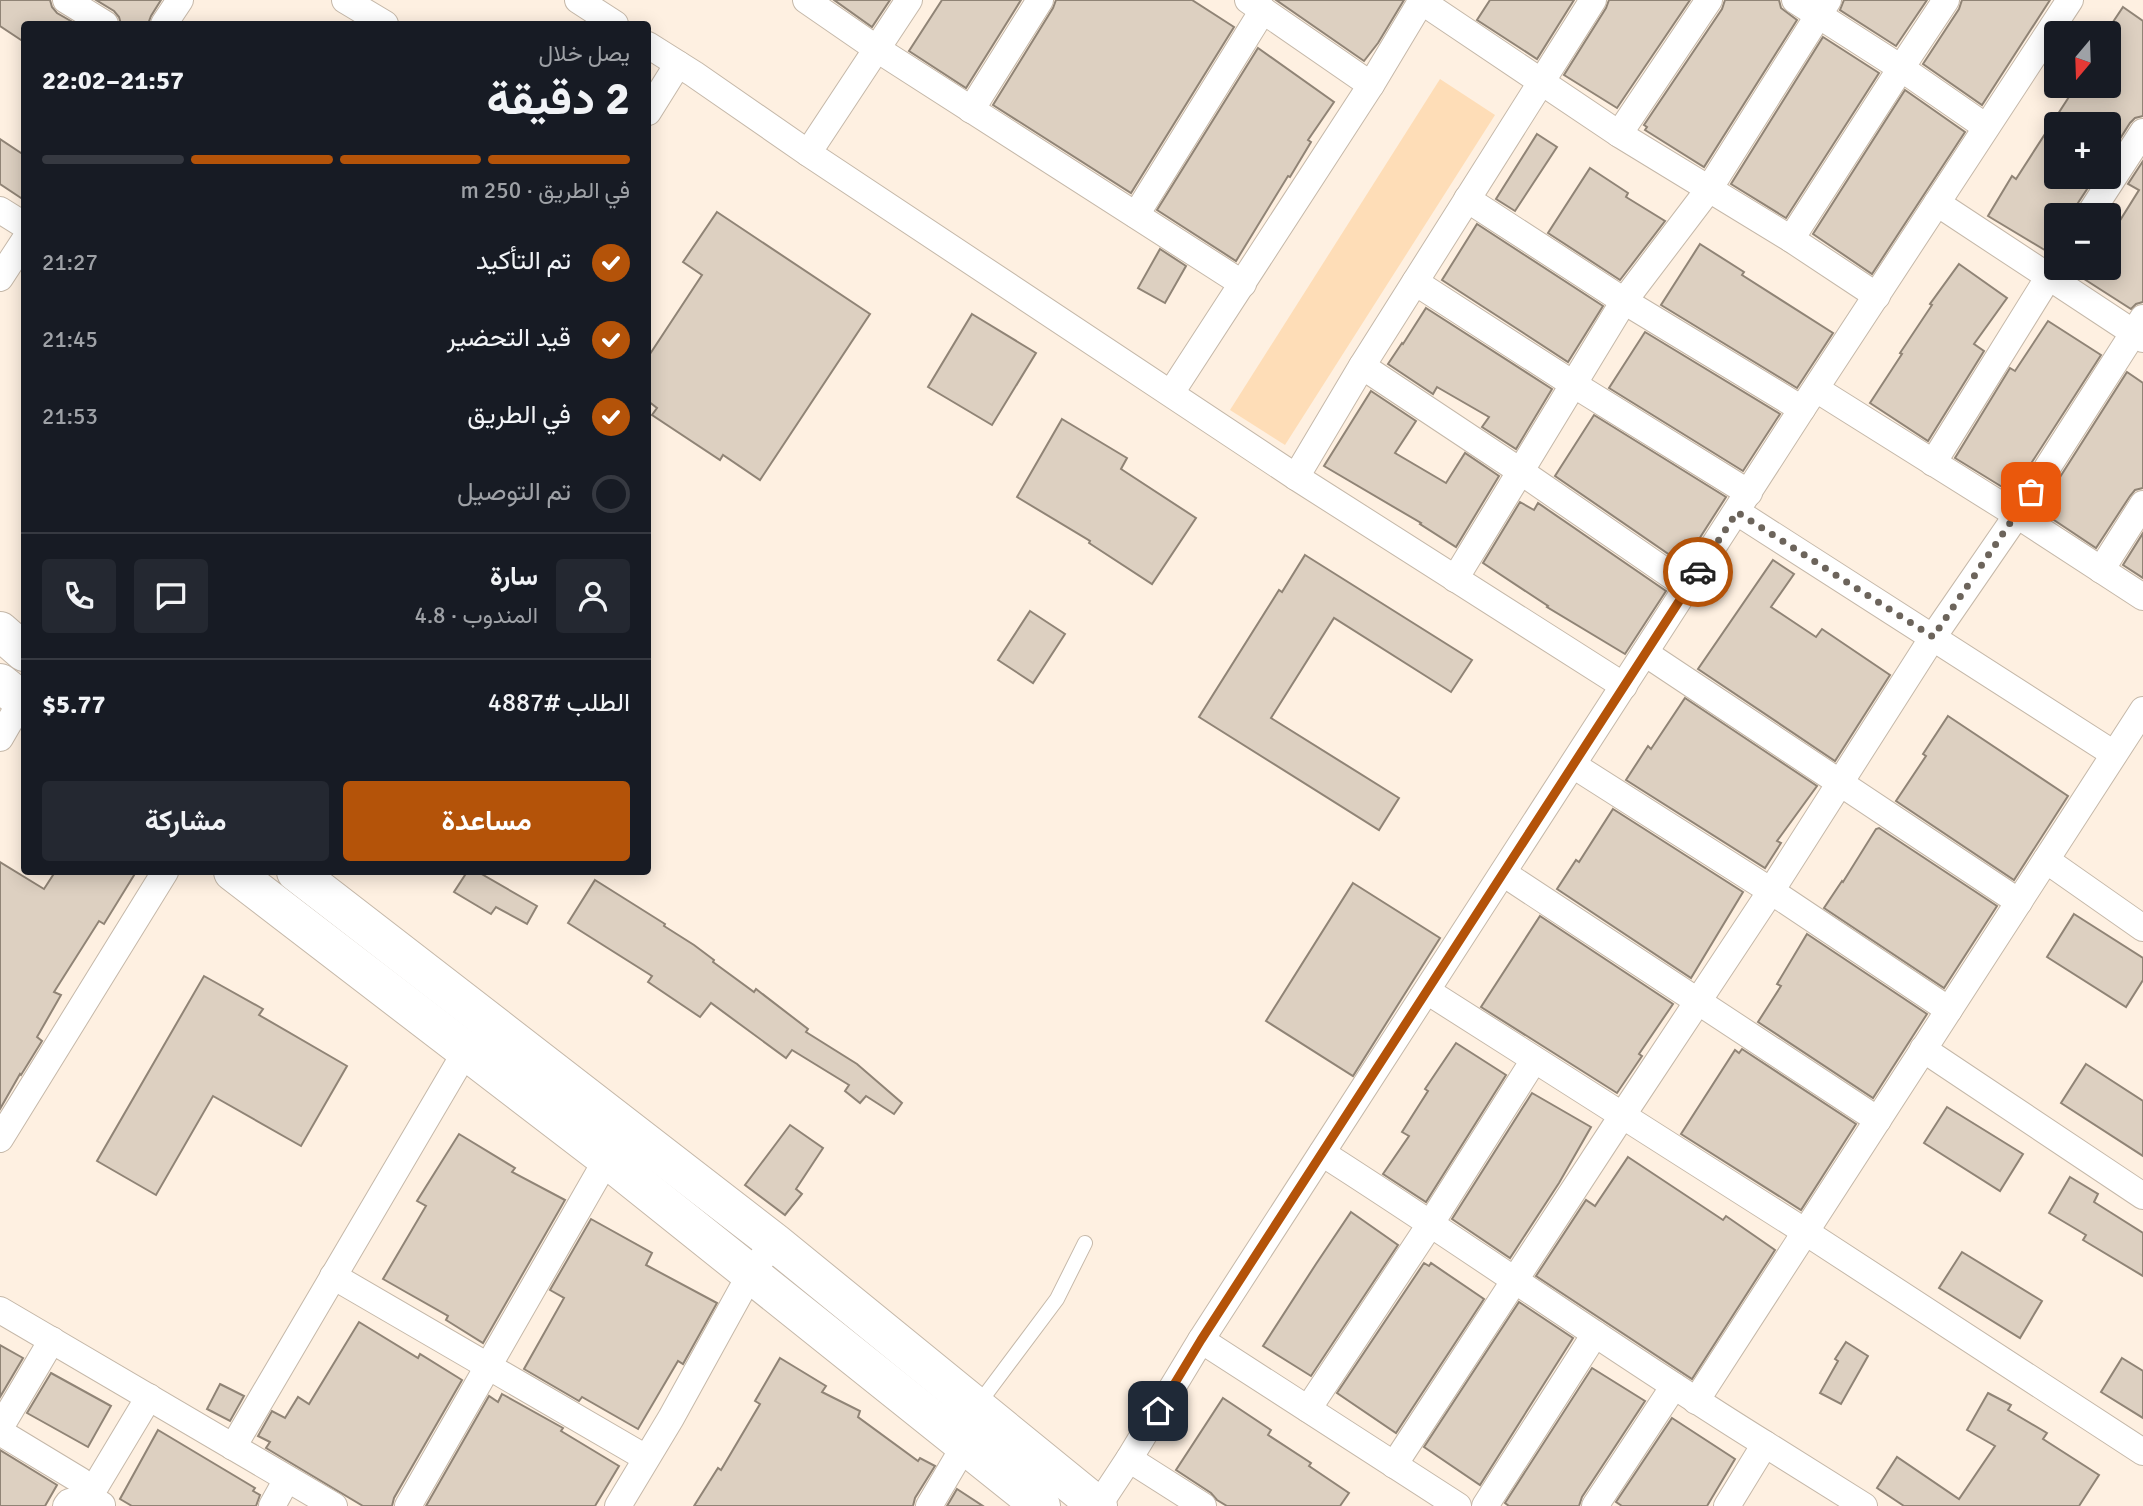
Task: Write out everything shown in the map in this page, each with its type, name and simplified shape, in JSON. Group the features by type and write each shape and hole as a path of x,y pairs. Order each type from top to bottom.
{"main road":[{"path":"0,631 21,649"},
{"path":"237,875 607,1159 1041,1506"},
{"path":"300,875 774,1242 1098,1506"}],"street":[{"path":"66,0 100,21"},
{"path":"166,21 180,0"},
{"path":"345,0 380,21"},
{"path":"806,0 877,49 1243,284"},
{"path":"808,153 908,0"},
{"path":"971,110 1040,0"},
{"path":"1296,477 1593,0"},
{"path":"1619,134 1709,0"},
{"path":"1795,0 1823,7 1901,68 1986,127"},
{"path":"1791,239 1946,0"},
{"path":"1098,1506 1201,1340 2070,0"},
{"path":"1171,393 1371,85 1422,1 1619,134 1791,239 1877,296"},
{"path":"1136,215 1255,5 1371,85"},
{"path":"1455,579 1624,301 1709,189 1823,7"},
{"path":"651,47 1296,477 1624,686"},
{"path":"651,107 678,64"},
{"path":"2097,203 2143,132"},
{"path":"1467,199 1624,301 1934,463 2143,597"},
{"path":"1937,203 2044,266"},
{"path":"0,209 21,223"},
{"path":"0,278 21,246"},
{"path":"1934,463 2046,280"},
{"path":"1394,1465 1771,891 1933,637 2140,330 2065,280"},
{"path":"1415,282 1573,384 1933,637 2114,754"},
{"path":"1363,366 1688,587"},
{"path":"2101,570 2143,504"},
{"path":"1645,653 2019,902"},
{"path":"0,738 16,695"},
{"path":"1696,1401 2143,710"},
{"path":"1573,765 1771,891 1949,1010"},
{"path":"2046,860 2143,928"},
{"path":"1503,873 1878,1120"},
{"path":"0,1139 162,875"},
{"path":"1427,991 1804,1231 2143,1452"},
{"path":"1923,1049 2143,1196"},
{"path":"233,1447 466,1051"},
{"path":"1308,1409 1431,1223 1534,1060"},
{"path":"1322,1153 1696,1401 1864,1506"},
{"path":"408,1506 607,1159"},
{"path":"618,1506 751,1273 774,1242"},
{"path":"333,1276 646,1458"},
{"path":"0,1310 334,1506"},
{"path":"1485,1506 1595,1334"},
{"path":"52,1340 0,1430 81,1481 86,1503"},
{"path":"1201,1340 1458,1506"},
{"path":"1595,1506 1674,1386"},
{"path":"86,1503 149,1397"},
{"path":"1727,1506 1765,1444"},
{"path":"929,1506 965,1445"},
{"path":"1129,1458 1203,1506"},
{"path":"272,1506 287,1479"}],"lane":[{"path":"976,1407 1057,1299 1085,1243"}],"shaded area":[{"path":"1440,79 1495,115 1285,445 1230,410"}],"building":[{"path":"0,0 50,0 57,13 71,21 21,21 21,40 0,26"},
{"path":"96,0 161,0 149,21 120,21 114,11"},
{"path":"834,0 890,0 872,27"},
{"path":"942,0 1021,0 966,88 909,51"},
{"path":"1056,0 1192,0 1234,27 1131,193 993,105"},
{"path":"1276,0 1404,0 1364,61"},
{"path":"1490,0 1574,0 1537,59 1477,20"},
{"path":"1609,0 1690,0 1617,108 1564,75"},
{"path":"1725,0 1779,0 1781,8 1797,20 1704,167 1645,130 1647,127 1644,125 1722,9"},
{"path":"1844,0 1927,0 1896,46 1840,10"},
{"path":"1962,0 2050,0 1982,105 1923,64 1959,9"},
{"path":"2123,7 2143,21 2143,116 2135,118 2121,137 2121,112 2059,112 2068,98 2121,98 2121,21 2114,21"},
{"path":"1823,37 1879,73 1786,218 1731,184"},
{"path":"1258,48 1334,102 1308,140 1311,142 1236,261 1157,210"},
{"path":"1905,90 1965,132 1872,274 1813,234"},
{"path":"1537,134 1557,147 1515,211 1496,199"},
{"path":"2044,136 2044,189 2087,189 2078,203 2044,203 2044,250 1988,216 2012,176 2016,179"},
{"path":"0,139 21,153 21,198 0,184"},
{"path":"2143,161 2143,302 2131,309 2086,280 2121,280 2121,219 2139,190 2128,184"},
{"path":"1590,168 1628,193 1626,197 1665,221 1620,280 1548,233"},
{"path":"717,212 870,314 760,480 723,455 720,460 652,415 657,408 651,403 651,352 702,275 683,262"},
{"path":"1477,224 1603,306 1568,362 1442,280"},
{"path":"1700,244 1744,272 1742,275 1833,333 1797,388 1661,305"},
{"path":"1160,249 1186,266 1165,303 1138,288"},
{"path":"1959,264 2007,298 1974,344 1984,351 1928,441 1870,403 1932,305 1930,304"},
{"path":"1426,308 1552,389 1516,449 1482,427 1489,417 1437,387 1433,394 1388,364"},
{"path":"972,314 1036,353 992,425 928,387"},
{"path":"2048,321 2101,355 2012,493 1955,458 2010,368 2015,371"},
{"path":"1645,332 1780,414 1743,471 1609,388"},
{"path":"2127,372 2143,383 2143,488 2135,490 2130,496 2096,548 2039,510"},
{"path":"1371,391 1416,421 1395,453 1446,483 1465,453 1499,476 1456,547 1421,523 1324,466"},
{"path":"1594,415 1726,497 1683,564 1555,476"},
{"path":"1062,419 1127,458 1121,469 1196,518 1152,584 1089,543 1090,541 1017,497"},
{"path":"1520,502 1534,510 1538,503 1666,591 1625,654 1547,607 1483,563"},
{"path":"2143,533 2143,578 2123,565"},
{"path":"1305,555 1472,660 1451,692 1334,618 1271,718 1399,798 1379,830 1199,717 1279,590 1282,592"},
{"path":"1773,560 1794,574 1771,607 1816,637 1822,629 1890,675 1835,761 1698,669"},
{"path":"1030,611 1065,634 1033,683 998,660"},
{"path":"1685,698 1817,786 1777,841 1781,843 1765,868 1626,780 1648,746 1651,749"},
{"path":"1948,716 2068,796 2014,880 1896,801 1926,756 1923,754"},
{"path":"1613,809 1743,892 1691,978 1557,889 1576,860 1579,862"},
{"path":"1879,828 1997,906 1944,988 1824,908"},
{"path":"0,862 44,889 53,875 134,875 104,924 99,921 54,992 61,995 37,1037 42,1041 0,1109"},
{"path":"465,875 483,875 537,906 527,924 496,907 491,914 454,892"},
{"path":"595,880 665,924 664,926 694,945 754,992 756,989 808,1029 806,1032 857,1064 902,1103 894,1114 866,1096 860,1103 845,1091 849,1085 792,1050 786,1058 711,1003 700,1017 648,982 652,976 568,923"},
{"path":"1353,883 1440,938 1353,1076 1266,1021"},
{"path":"2074,914 2143,958 2143,980 2126,1007 2047,957"},
{"path":"1540,916 1673,1004 1639,1054 1642,1056 1617,1093 1481,1007"},
{"path":"1807,934 1927,1014 1873,1098 1758,1022 1781,986 1777,984"},
{"path":"204,976 263,1009 259,1015 347,1066 301,1146 213,1096 156,1195 97,1161"},
{"path":"1456,1043 1506,1075 1426,1202 1383,1174 1409,1136 1402,1132 1428,1091 1425,1089"},
{"path":"1742,1049 1856,1124 1801,1210 1681,1134 1735,1050 1739,1053"},
{"path":"2086,1064 2143,1101 2143,1156 2061,1103"},
{"path":"1532,1093 1591,1127 1559,1183 1510,1258 1452,1219"},
{"path":"1947,1107 2023,1154 2000,1191 1924,1143"},
{"path":"790,1125 823,1148 796,1189 802,1194 785,1215 745,1185"},
{"path":"459,1134 515,1168 512,1172 565,1200 483,1343 446,1320 448,1316 383,1279 426,1206 417,1201"},
{"path":"1628,1157 1723,1220 1726,1216 1775,1250 1692,1379 1536,1276 1586,1200 1595,1206"},
{"path":"2070,1177 2098,1194 2094,1202 2143,1233 2143,1276 2083,1240 2086,1235 2049,1213"},
{"path":"1351,1212 1398,1245 1311,1376 1263,1346"},
{"path":"591,1219 652,1253 646,1265 717,1303 683,1364 678,1361 638,1429 582,1397 579,1401 524,1369 564,1298 550,1290"},
{"path":"1962,1252 2042,1301 2020,1338 1939,1288"},
{"path":"1424,1263 1429,1266 1431,1263 1484,1299 1396,1433 1337,1393"},
{"path":"1519,1302 1573,1338 1480,1485 1424,1447"},
{"path":"359,1322 418,1358 420,1354 462,1380 394,1498 392,1506 363,1506 266,1448 270,1442 258,1436 272,1411 285,1418 298,1397 309,1404"},
{"path":"1846,1342 1868,1356 1841,1404 1820,1393"},
{"path":"0,1345 23,1358 0,1397"},
{"path":"780,1358 826,1386 822,1392 860,1411 858,1417 918,1461 920,1458 935,1466 915,1498 913,1506 694,1506 718,1468 721,1470 760,1404 755,1401"},
{"path":"2122,1358 2143,1371 2143,1418 2101,1392"},
{"path":"1592,1368 1645,1401 1582,1497 1579,1506 1509,1506 1505,1503"},
{"path":"51,1373 111,1406 88,1447 27,1413"},
{"path":"220,1384 244,1396 230,1421 207,1409"},
{"path":"1988,1393 2011,1405 2008,1410 2047,1433 2043,1439 2099,1475 2079,1506 1904,1506 1877,1488 1897,1457 1959,1499 1995,1446 1967,1430"},
{"path":"502,1394 563,1428 561,1431 619,1466 595,1506 426,1506 489,1396 498,1402"},
{"path":"1223,1398 1271,1430 1268,1435 1311,1463 1309,1466 1349,1493 1340,1506 1227,1506 1176,1470"},
{"path":"1672,1418 1735,1459 1707,1506 1622,1506 1616,1502"},
{"path":"158,1430 255,1488 253,1491 260,1495 256,1506 132,1506 120,1499"},
{"path":"0,1450 57,1485 45,1506 0,1506"},
{"path":"957,1489 983,1506 947,1506"}],"way so far":[{"path":"1698,572 1737,512 1933,637 2031,492"}],"route":[{"path":"1158,1411 1201,1340 1698,572"}]}
